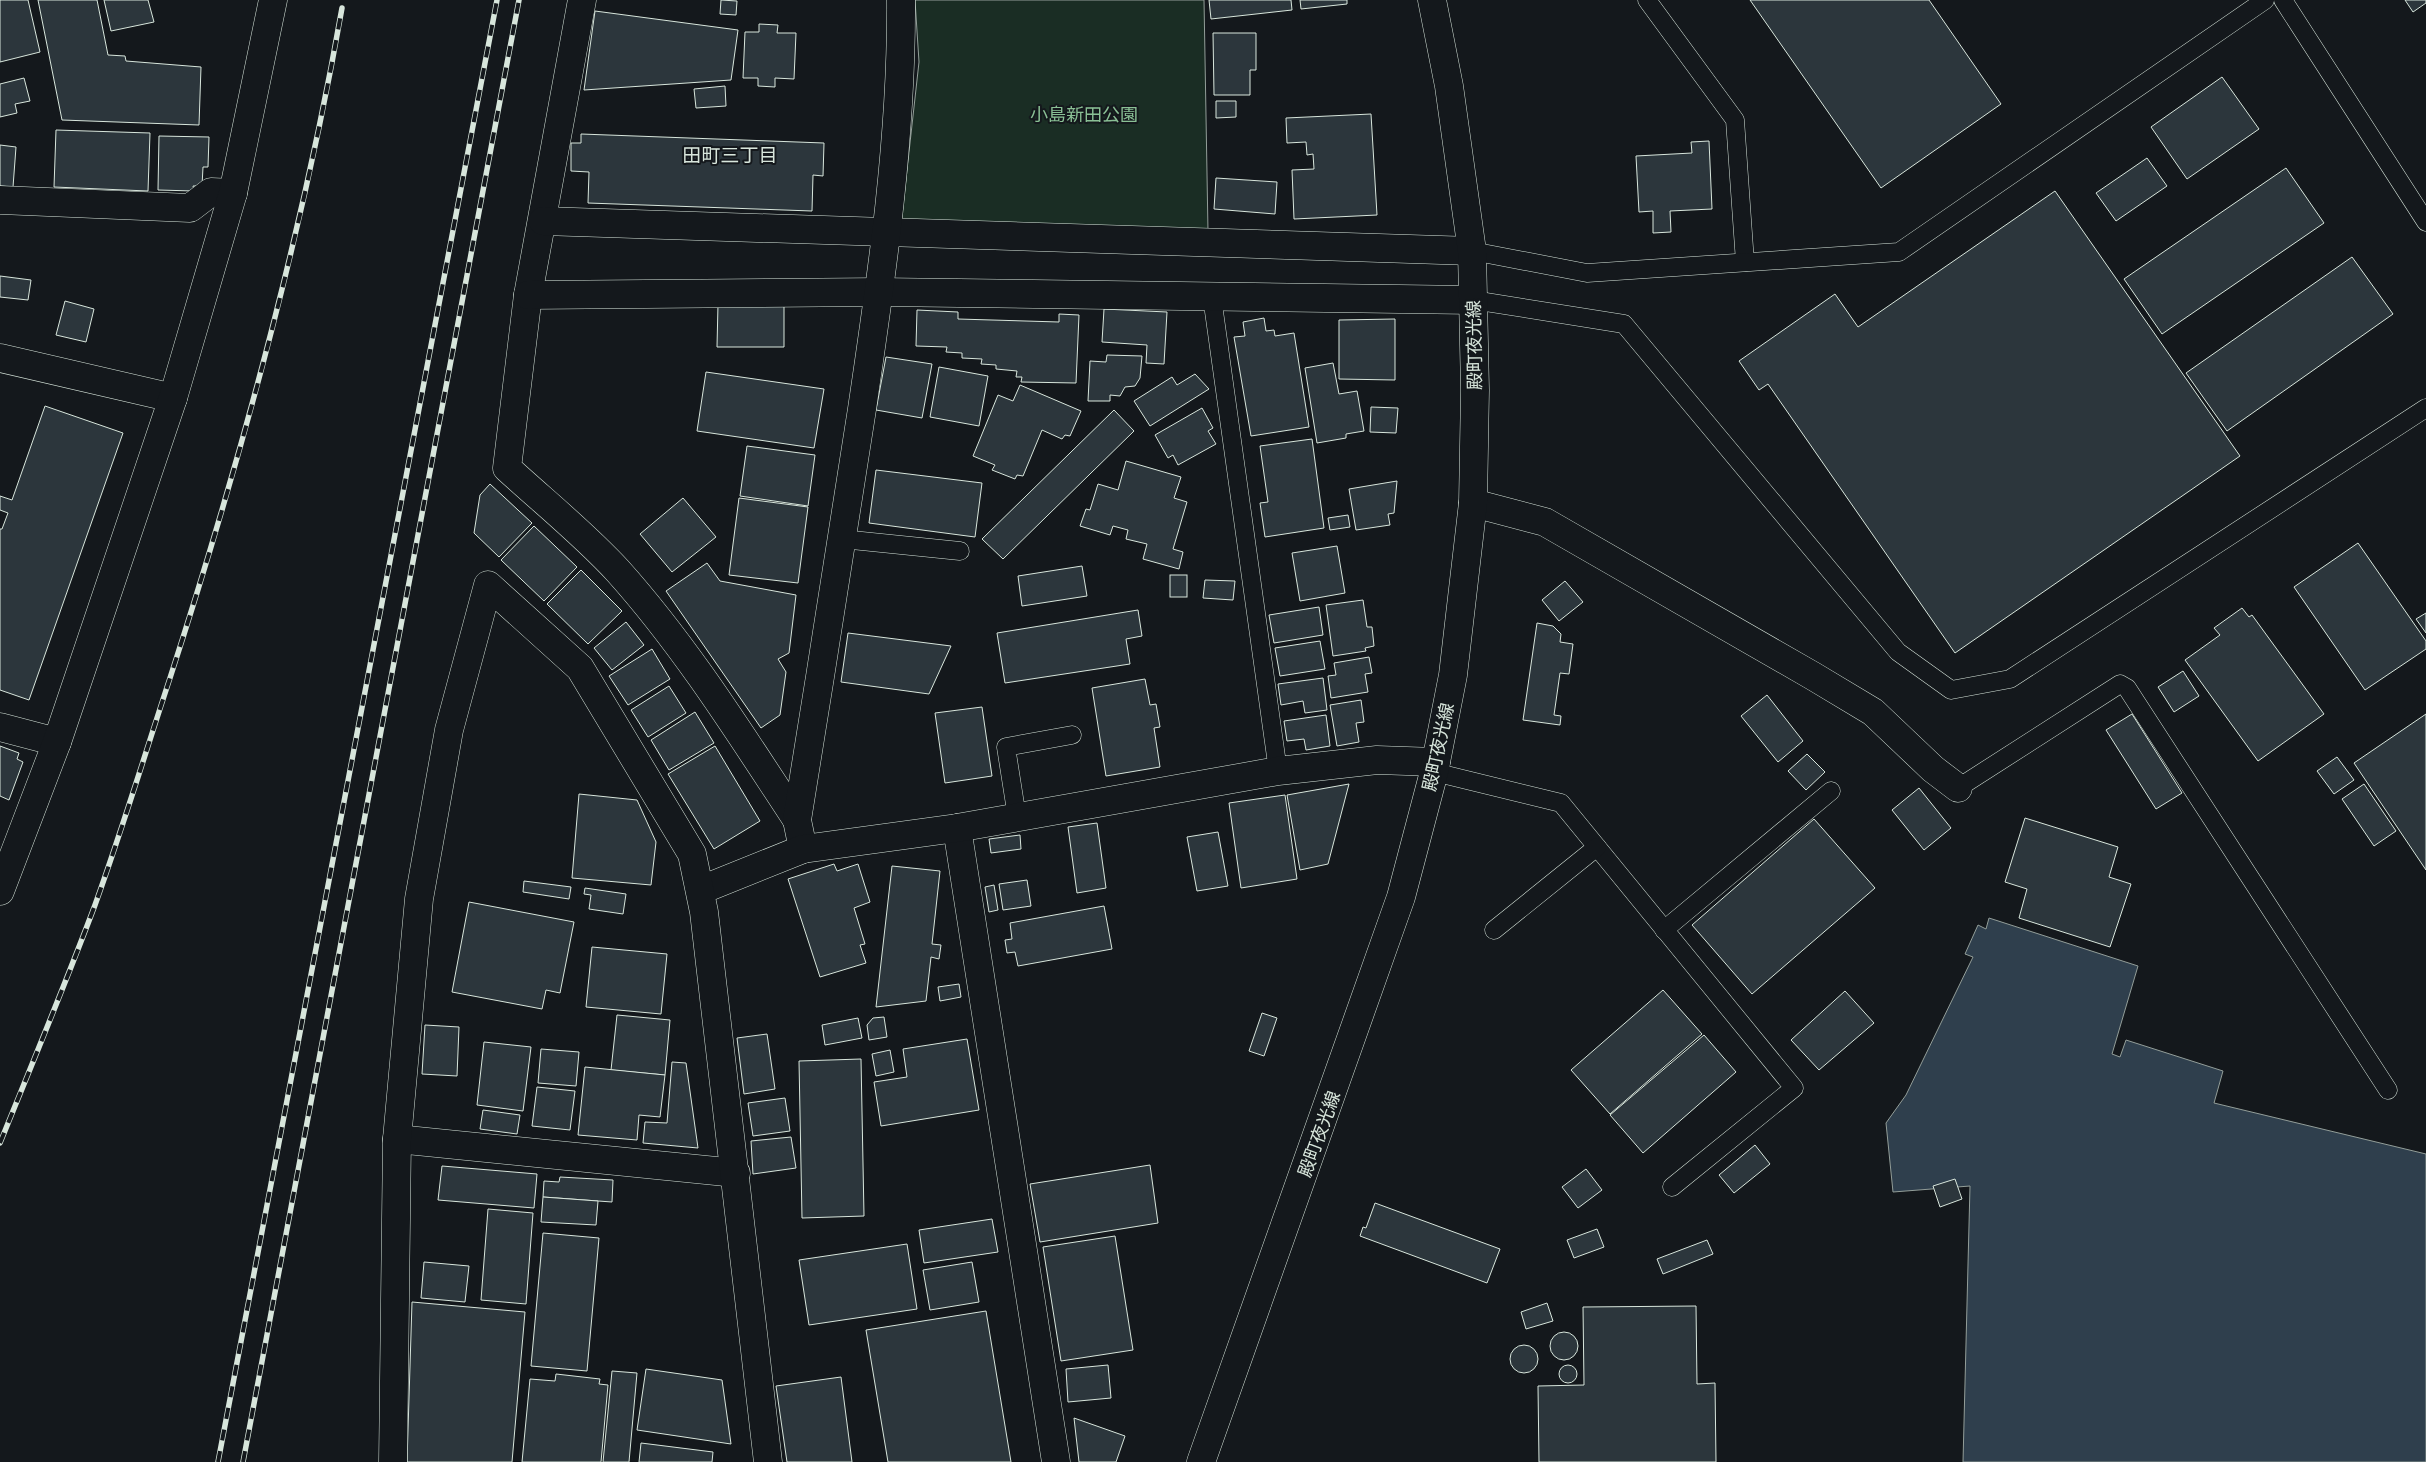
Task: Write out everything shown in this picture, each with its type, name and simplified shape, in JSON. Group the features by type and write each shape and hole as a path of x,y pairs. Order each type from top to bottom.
{"street":[{"path":"0,892 58,742 173,398 233,194 273,0"},
{"path":"582,0 528,295 506,468 618,571 701,678 797,820 804,849"},
{"path":"797,820 880,292 901,47 901,0"},
{"name":"殿町夜光線","path":"1201,1462 1401,897 1435,767 1453,675 1473,503 1472,251 1449,86 1432,0"},
{"path":"0,200 190,208 211,192 233,194"},
{"path":"543,221 1472,251"},
{"path":"528,295 880,292 1473,300"},
{"path":"0,358 173,398"},
{"path":"1473,503 1545,522 1813,676 1873,712 1934,769 1958,788"},
{"path":"394,1462 397,1139 420,899 448,730 488,585 580,668 692,854 701,890 736,1173 768,1462"},
{"path":"0,727 58,742"},
{"path":"701,890 804,849 957,828 1278,771 1368,760 1435,767"},
{"path":"957,828 1056,1462"},
{"path":"397,1139 736,1173"}],"lane":[{"path":"1647,0 1736,120 1745,262"},
{"path":"1472,251 1587,273 1899,252 2265,0"},
{"path":"2283,0 2426,222"},
{"path":"1212,297 1278,771"},
{"path":"1473,300 1624,324 1898,652 1951,690 2010,679 2426,408"},
{"path":"842,539 960,551"},
{"path":"1958,788 2120,684 2127,688 2388,1090"},
{"path":"1017,817 1006,747 1072,735"},
{"path":"1435,767 1561,803 1794,1088 1672,1187"},
{"path":"1664,930 1830,791"},
{"path":"1494,930 1597,847"}],"green space":[{"name":"小島新田公園","path":"915,0 1204,0 1208,232 901,224 919,62"}],"water":[{"path":"1989,918 2138,966 2112,1054 2120,1057 2126,1040 2223,1071 2214,1103 2426,1154 2426,1462 1963,1462 1970,1186 1893,1192 1886,1123 1906,1095 1973,957 1965,954 1978,925 1986,929"}],"building":[{"path":"0,0 28,0 40,52 0,62"},
{"path":"38,0 97,0 108,55 125,56 126,61 201,67 199,125 62,120"},
{"path":"104,0 148,0 154,22 111,31"},
{"path":"721,0 737,1 736,15 720,14"},
{"path":"1209,0 1291,0 1292,10 1211,19"},
{"path":"1300,0 1347,0 1347,4 1301,9"},
{"path":"1750,0 1929,0 2001,104 1881,188"},
{"path":"2405,0 2426,0 2426,3 2413,12"},
{"path":"595,11 738,30 731,80 584,90"},
{"path":"759,24 778,25 777,33 796,33 794,79 775,78 775,87 758,86 758,78 743,78 745,32 759,32"},
{"path":"1213,33 1256,33 1256,70 1250,70 1250,95 1214,95"},
{"path":"2222,77 2259,129 2187,179 2151,127"},
{"path":"24,78 30,101 15,104 17,113 0,117 0,84"},
{"path":"725,86 726,106 696,108 694,89"},
{"path":"1216,101 1236,101 1236,117 1216,118"},
{"path":"1371,114 1377,215 1294,219 1292,170 1314,169 1313,154 1307,155 1306,142 1287,143 1286,118"},
{"path":"56,130 150,133 148,191 54,187"},
{"path":"581,134 824,143 823,176 813,175 812,211 588,203 589,172 571,171 571,143 581,143"},
{"path":"159,136 209,137 208,167 203,167 202,186 193,186 194,191 158,190"},
{"path":"1709,141 1712,209 1670,211 1671,232 1653,233 1653,211 1639,212 1636,156 1692,153 1691,142"},
{"path":"0,145 16,147 13,187 0,186"},
{"path":"2147,158 2167,186 2116,221 2096,193"},
{"path":"2286,168 2324,223 2162,334 2124,279"},
{"path":"1216,178 1277,182 1275,214 1214,209"},
{"path":"2055,191 2240,456 1955,653 1768,384 1759,390 1739,361 1835,294 1858,327"},
{"path":"2352,257 2393,314 2227,431 2186,373"},
{"path":"0,276 31,280 28,300 0,297"},
{"path":"65,301 94,309 86,342 56,335"},
{"path":"718,304 784,305 784,347 717,347"},
{"path":"1104,309 1167,312 1164,364 1146,363 1147,345 1102,342"},
{"path":"917,310 958,312 958,319 1059,322 1059,314 1079,315 1076,383 1021,382 1022,377 1016,377 1017,371 996,369 996,365 981,364 982,359 962,358 962,353 946,352 947,347 916,346"},
{"path":"1264,318 1266,331 1274,330 1275,336 1294,333 1309,427 1251,436 1234,337 1245,336 1243,322"},
{"path":"1395,319 1395,380 1339,379 1339,320"},
{"path":"1107,355 1142,356 1140,378 1135,386 1125,387 1120,396 1110,395 1110,401 1088,401 1090,361 1106,362"},
{"path":"886,357 932,364 922,418 876,410"},
{"path":"1333,363 1339,394 1357,391 1364,431 1346,434 1346,438 1317,443 1305,368"},
{"path":"939,367 988,376 979,426 930,417"},
{"path":"706,372 824,389 814,448 697,431"},
{"path":"1195,374 1209,389 1150,426 1134,401 1172,377 1177,385"},
{"path":"1020,385 1081,411 1070,436 1065,435 1062,439 1042,430 1023,476 1017,475 1015,479 992,470 995,465 973,456 998,395 1013,401"},
{"path":"45,406 123,433 29,700 0,690 0,529 2,529 8,513 0,510 0,496 12,500"},
{"path":"1371,407 1398,408 1396,433 1370,432"},
{"path":"1202,408 1213,428 1208,431 1216,444 1178,465 1173,455 1168,458 1155,435"},
{"path":"1114,410 1134,431 1003,559 982,539"},
{"path":"1312,439 1324,528 1265,537 1260,503 1268,502 1260,446"},
{"path":"747,446 815,455 808,506 740,496"},
{"path":"1126,461 1181,477 1174,498 1187,502 1173,549 1183,552 1179,569 1143,559 1147,544 1126,539 1128,530 1113,526 1110,535 1080,526 1086,509 1090,510 1098,484 1118,490"},
{"path":"876,470 982,483 975,537 869,523"},
{"path":"1397,481 1394,513 1388,514 1390,525 1356,530 1349,489"},
{"path":"490,484 532,523 499,557 474,533 480,495"},
{"path":"683,498 716,537 672,572 640,534"},
{"path":"739,498 808,507 798,583 729,575"},
{"path":"1348,515 1350,527 1330,530 1328,518"},
{"path":"534,526 577,567 544,601 501,560"},
{"path":"2358,543 2426,641 2426,649 2365,690 2294,587"},
{"path":"1337,546 1345,593 1300,601 1292,553"},
{"path":"707,563 720,581 796,595 789,653 778,659 786,672 780,715 761,728 666,591"},
{"path":"1082,566 1087,596 1022,606 1018,576"},
{"path":"581,570 622,611 588,644 547,604"},
{"path":"1170,575 1187,575 1187,597 1170,597"},
{"path":"1205,580 1235,581 1233,600 1203,598"},
{"path":"1565,581 1583,602 1559,621 1542,600"},
{"path":"1363,600 1367,627 1372,627 1374,646 1365,648 1366,651 1333,656 1326,605"},
{"path":"1319,607 1323,635 1274,643 1269,615"},
{"path":"2242,608 2249,617 2252,615 2324,714 2258,761 2185,660 2220,635 2214,628"},
{"path":"1138,610 1142,636 1126,639 1130,664 1005,683 997,633"},
{"path":"2426,613 2426,633 2416,619"},
{"path":"626,622 644,645 612,670 594,648"},
{"path":"1537,623 1553,626 1561,634 1560,642 1573,644 1569,674 1560,673 1554,715 1561,716 1560,725 1523,720"},
{"path":"848,633 951,646 929,694 841,682"},
{"path":"1320,641 1325,669 1280,676 1275,648"},
{"path":"652,649 670,679 628,705 609,676"},
{"path":"1369,657 1372,673 1365,674 1368,692 1331,698 1328,676 1336,675 1334,663"},
{"path":"2183,671 2199,696 2174,712 2158,687"},
{"path":"1323,678 1327,710 1305,713 1303,701 1281,705 1278,684"},
{"path":"1145,679 1150,705 1156,704 1160,727 1154,728 1160,767 1106,776 1092,688"},
{"path":"669,686 686,713 648,737 631,710"},
{"path":"1767,695 1803,741 1778,762 1741,716"},
{"path":"1361,700 1364,722 1356,723 1359,742 1337,746 1330,705"},
{"path":"982,707 992,776 945,783 935,713"},
{"path":"695,712 714,743 669,770 651,740"},
{"path":"2132,714 2182,793 2156,809 2106,730"},
{"path":"2426,714 2426,870 2354,763"},
{"path":"1326,715 1330,746 1306,750 1304,739 1287,741 1284,721"},
{"path":"0,746 19,753 17,759 23,762 9,800 0,796"},
{"path":"715,746 760,821 714,849 668,774"},
{"path":"1807,754 1825,772 1806,790 1788,771"},
{"path":"2337,757 2354,780 2334,794 2317,771"},
{"path":"1349,784 1328,864 1300,870 1287,795"},
{"path":"2364,784 2396,831 2374,846 2342,799"},
{"path":"1919,788 1951,828 1924,850 1892,810"},
{"path":"579,794 637,800 656,842 651,885 572,878"},
{"path":"1285,795 1297,879 1241,888 1229,803"},
{"path":"2025,818 2118,847 2109,877 2131,884 2110,947 2019,918 2027,889 2005,882"},
{"path":"1814,819 1875,888 1752,994 1692,925"},
{"path":"1097,823 1106,888 1077,893 1068,827"},
{"path":"1218,832 1228,886 1197,891 1187,837"},
{"path":"1020,835 1021,849 991,853 989,839"},
{"path":"834,864 837,871 858,864 870,902 854,908 865,944 860,945 866,963 820,977 788,879"},
{"path":"892,866 940,871 932,944 941,945 939,959 931,957 926,1001 876,1007"},
{"path":"1027,880 1031,906 1003,910 999,884"},
{"path":"524,881 571,887 569,899 523,892"},
{"path":"994,885 998,910 989,912 985,887"},
{"path":"585,888 626,894 623,914 589,909 591,895 584,894"},
{"path":"469,902 574,922 560,993 546,990 542,1009 452,992"},
{"path":"1104,906 1112,949 1018,966 1015,952 1007,953 1005,940 1012,939 1010,923"},
{"path":"592,947 667,954 661,1014 586,1007"},
{"path":"959,984 961,997 940,1001 938,987"},
{"path":"1663,990 1702,1034 1610,1114 1571,1070"},
{"path":"1845,991 1874,1023 1819,1070 1791,1040"},
{"path":"1262,1013 1277,1018 1264,1056 1249,1051"},
{"path":"617,1015 670,1020 665,1075 611,1070"},
{"path":"884,1017 887,1037 869,1040 867,1025 873,1018"},
{"path":"858,1018 862,1038 825,1045 822,1025"},
{"path":"425,1025 459,1027 457,1076 422,1074"},
{"path":"767,1034 775,1089 744,1094 737,1038"},
{"path":"1704,1035 1736,1072 1643,1153 1610,1115"},
{"path":"967,1039 979,1110 881,1126 874,1082 907,1077 903,1049"},
{"path":"484,1042 531,1047 523,1111 477,1105"},
{"path":"541,1049 579,1052 576,1086 538,1083"},
{"path":"890,1050 894,1072 876,1076 872,1054"},
{"path":"861,1059 864,1216 802,1218 799,1061"},
{"path":"672,1062 686,1063 698,1148 643,1143 645,1122 667,1123"},
{"path":"585,1067 665,1075 660,1117 639,1115 637,1140 578,1135"},
{"path":"537,1087 575,1091 570,1130 532,1126"},
{"path":"785,1098 790,1131 753,1136 748,1103"},
{"path":"483,1110 520,1115 517,1134 480,1129"},
{"path":"791,1137 796,1168 753,1174 751,1141"},
{"path":"1755,1145 1770,1164 1734,1193 1719,1175"},
{"path":"1150,1165 1158,1223 1040,1242 1030,1184"},
{"path":"442,1166 537,1174 534,1208 438,1200"},
{"path":"1586,1169 1602,1190 1578,1208 1562,1187"},
{"path":"560,1177 613,1180 612,1202 543,1197 544,1181 559,1182"},
{"path":"1955,1179 1962,1199 1940,1207 1933,1186"},
{"path":"543,1197 598,1201 596,1225 541,1222"},
{"path":"1375,1203 1500,1249 1487,1283 1360,1236 1363,1227 1366,1228"},
{"path":"488,1209 533,1213 526,1304 481,1300"},
{"path":"992,1219 998,1252 924,1263 919,1230"},
{"path":"1597,1229 1604,1247 1574,1258 1567,1240"},
{"path":"543,1233 599,1238 587,1371 531,1366"},
{"path":"1115,1236 1133,1350 1061,1361 1043,1247"},
{"path":"1707,1240 1713,1254 1663,1274 1657,1259"},
{"path":"907,1244 917,1309 809,1325 799,1260"},
{"path":"424,1262 469,1266 465,1302 421,1298"},
{"path":"972,1262 979,1302 930,1310 923,1270"},
{"path":"412,1302 525,1312 512,1462 407,1462"},
{"path":"1547,1303 1553,1321 1526,1329 1521,1312"},
{"path":"1696,1306 1697,1384 1715,1383 1716,1462 1539,1462 1538,1386 1584,1385 1583,1307"},
{"path":"986,1311 1011,1462 888,1462 866,1330"},
{"path":"1564,1332 1574,1336 1578,1346 1574,1356 1564,1360 1554,1356 1550,1346 1554,1336"},
{"path":"1524,1345 1534,1349 1538,1359 1534,1369 1524,1373 1514,1369 1510,1359 1514,1349"},
{"path":"1108,1365 1111,1398 1068,1402 1066,1369"},
{"path":"1568,1365 1574,1368 1577,1374 1574,1380 1568,1383 1562,1380 1559,1374 1562,1368"},
{"path":"646,1369 722,1380 731,1444 637,1430"},
{"path":"612,1371 637,1373 629,1462 603,1462"},
{"path":"556,1374 600,1379 599,1384 608,1385 601,1462 522,1462 530,1379 555,1381"},
{"path":"841,1377 852,1462 787,1462 776,1386"},
{"path":"1074,1418 1125,1436 1116,1462 1079,1462"},
{"path":"641,1443 713,1452 712,1462 639,1462"}],"railway":[{"path":"218,1462 497,0"},
{"path":"243,1462 519,0"},
{"path":"0,1143 95,905 196,596 245,430 289,262 326,93 342,8"}],"district":[{"name":"田町三丁目","path":"730,155"}]}
